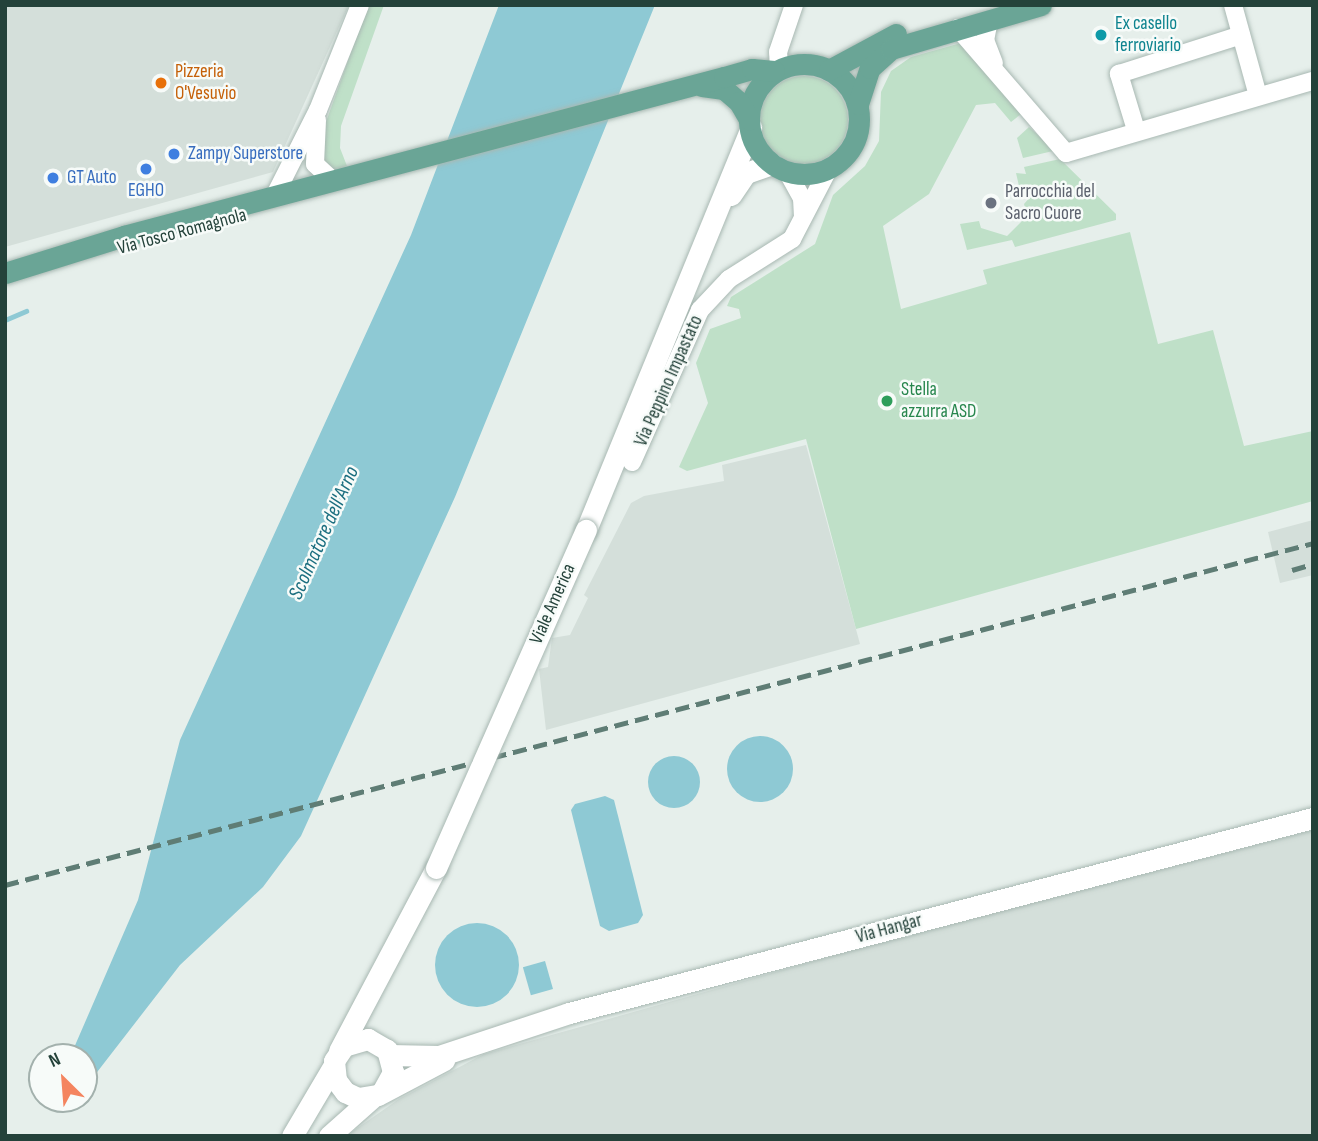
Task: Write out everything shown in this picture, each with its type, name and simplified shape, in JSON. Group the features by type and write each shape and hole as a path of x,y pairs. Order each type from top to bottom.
{"main road":[{"path":"829,70 892,35 992,12 1041,5"},
{"path":"858,104 867,75 882,54 906,42 958,28 992,12"},
{"path":"724,83 739,102 750,123 780,169 811,175 829,169 854,142 860,123 858,104 849,86 829,70 805,65 777,70 757,91 750,123"},
{"name":"Via Tosco Romagnola","path":"5,273 275,195 357,177 702,86 724,83 752,69 777,70"},
{"name":"Via Tosco Romagnola","path":"5,284 333,190 357,177"}],"street":[{"path":"275,195 318,110 360,5"},
{"path":"777,70 778,51 794,5"},
{"path":"1233,5 1258,96"},
{"path":"992,12 986,45 1000,75"},
{"path":"958,28 1066,153 1136,130 1312,84"},
{"path":"1136,130 1119,74 1241,34"},
{"path":"318,110 315,164 333,181"},
{"path":"715,220 750,123"},
{"path":"715,220 742,177 780,169 802,198 803,223"},
{"name":"Via Peppino Impastato","path":"632,462 704,303 733,275 792,239 803,223 829,169"},
{"name":"Viale America","path":"292,1136 379,982 436,868 586,530 715,220"},
{"name":"Via Hangar","path":"384,1049 424,1058 581,1010 1313,818"},
{"name":"Viale America","path":"377,1094 393,1072 374,1014 379,982"},
{"path":"377,1094 358,1098 345,1092 336,1080 336,1059 356,1040 384,1049"},
{"name":"Via Hangar","path":"377,1094 467,1047"},
{"path":"329,1136 377,1094"}],"shaded area":[{"path":"5,5 349,5 273,172 5,247"},
{"path":"806,445 860,644 546,730 539,669 548,667 552,638 570,635 588,598 584,595 631,503 644,496 724,481 722,465"},
{"path":"1313,520 1313,575 1280,583 1268,532"},
{"path":"1313,830 1313,1136 346,1136 399,1099 484,1054 861,948"}],"green space":[{"path":"368,5 384,5 341,126 340,148 347,166 336,171 324,162 322,133"},
{"path":"961,43 1021,114 1011,122 995,103 976,105 929,194 883,226 901,309 987,284 983,270 1130,232 1158,344 1213,330 1244,446 1313,431 1313,501 856,629 806,439 687,471 679,467 708,403 696,363 710,329 741,318 739,309 727,306 731,297 815,244 833,195 865,166 879,141 881,92 891,71 911,57"},
{"path":"804,76 829,83 841,95 848,120 841,145 829,157 804,164 779,157 767,145 760,120 767,95 779,83"},
{"path":"1029,127 1053,151 1023,158 1017,138"},
{"path":"1060,159 1116,214 1116,220 1015,247 1012,240 967,250 960,224 979,221 981,228 1007,236 1027,216 1024,204 1032,195 1029,187 1019,186 1016,173 1026,174 1024,167"}],"water":[{"name":"Scolmatore dell'Arno","path":"499,5 655,5 455,497 301,836 263,887 180,965 98,1071 98,1043 76,1043 138,900 180,740 411,235"},
{"path":"760,736 773,739 783,746 790,756 793,769 790,782 783,792 773,799 760,802 747,799 737,792 730,782 727,769 730,756 737,746 747,739"},
{"path":"674,756 684,758 692,764 698,772 698,792 692,800 684,806 674,808 664,806 656,800 650,792 648,782 650,772 656,764 664,758"},
{"path":"605,796 614,800 643,915 638,923 609,931 600,926 571,810 575,804"},
{"path":"477,923 493,926 507,935 516,949 519,965 516,981 507,995 493,1004 477,1007 461,1004 447,995 438,981 435,965 438,949 447,935 461,926"},
{"path":"545,961 553,989 531,995 523,967"}],"waterway":[{"path":"5,320 26,311"}],"railway":[{"path":"5,885 1313,543"},
{"path":"1292,570 1313,564"}],"place":[{"name":"Ex casello ferroviario","path":"1101,35"},
{"name":"Pizzeria O'Vesuvio","path":"161,83"},
{"name":"Zampy Superstore","path":"174,154"},
{"name":"EGHO","path":"146,169"},
{"name":"GT Auto","path":"53,178"},
{"name":"Parrocchia del Sacro Cuore","path":"991,203"},
{"name":"Stella azzurra ASD","path":"887,401"}]}
